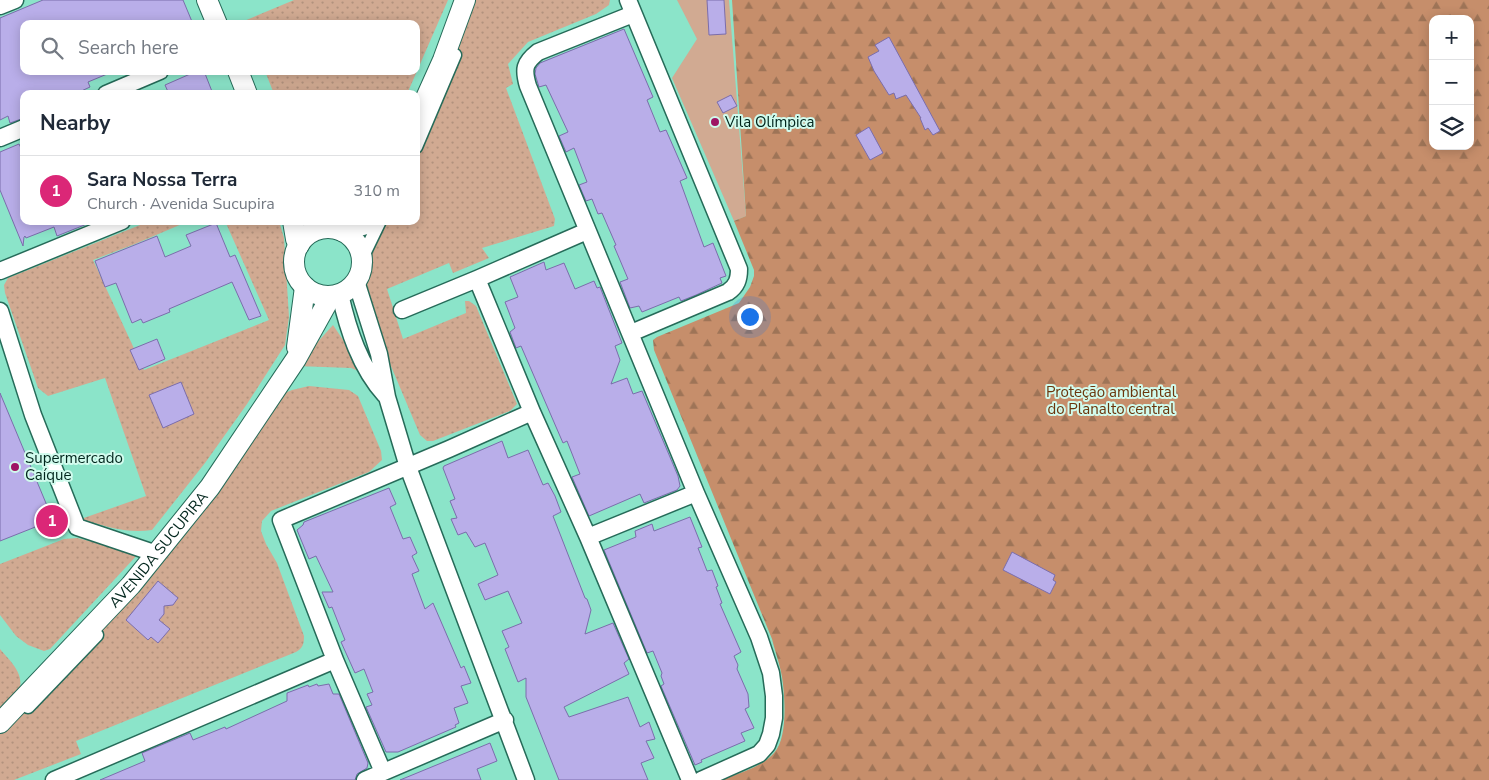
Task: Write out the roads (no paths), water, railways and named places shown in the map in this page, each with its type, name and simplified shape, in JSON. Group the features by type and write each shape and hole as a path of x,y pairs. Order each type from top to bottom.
{"street":[{"path":"0,6 15,0"},
{"path":"207,0 215,20"},
{"path":"420,111 443,60 465,0"},
{"path":"420,138 447,78 475,0"},
{"path":"631,333 728,292 737,283 740,269 630,7 538,52 531,57 526,65 524,74 696,494 759,637 771,673 774,718 771,734 766,745 758,754 701,780"},
{"path":"115,90 151,75"},
{"path":"240,75 245,90"},
{"path":"0,138 20,130"},
{"path":"0,270 112,225"},
{"path":"293,225 299,245"},
{"path":"351,225 314,231 299,245 294,260 300,281 305,287 317,294 346,290 364,270 365,252 372,225"},
{"path":"359,247 371,225"},
{"path":"336,227 349,235 359,247 362,263 361,272 346,290 345,318 362,360 378,388 386,397"},
{"path":"402,310 587,230"},
{"path":"477,279 690,780"},
{"name":"AVENIDA SUCUPIRA","path":"296,359 305,287"},
{"path":"346,290 379,354 386,397 408,467 505,720 526,780"},
{"name":"AVENIDA SUCUPIRA","path":"0,723 131,585 157,554 210,486 296,359 346,290"},
{"path":"0,311 33,415 78,527 157,554"},
{"path":"0,735 117,614 172,549 233,468 282,392"},
{"path":"383,772 281,521 532,412"},
{"path":"588,537 696,494"},
{"path":"54,780 336,660"},
{"path":"365,780 505,720"}],"place":[{"name":"Vila Olímpica","path":"715,122"},
{"name":"Supermercado Caíque","path":"15,467"},
{"name":"Sara Nossa Terra","path":"52,521"}],"park label":[{"name":"Proteção ambiental do Planalto central","path":"1111,400"}]}
